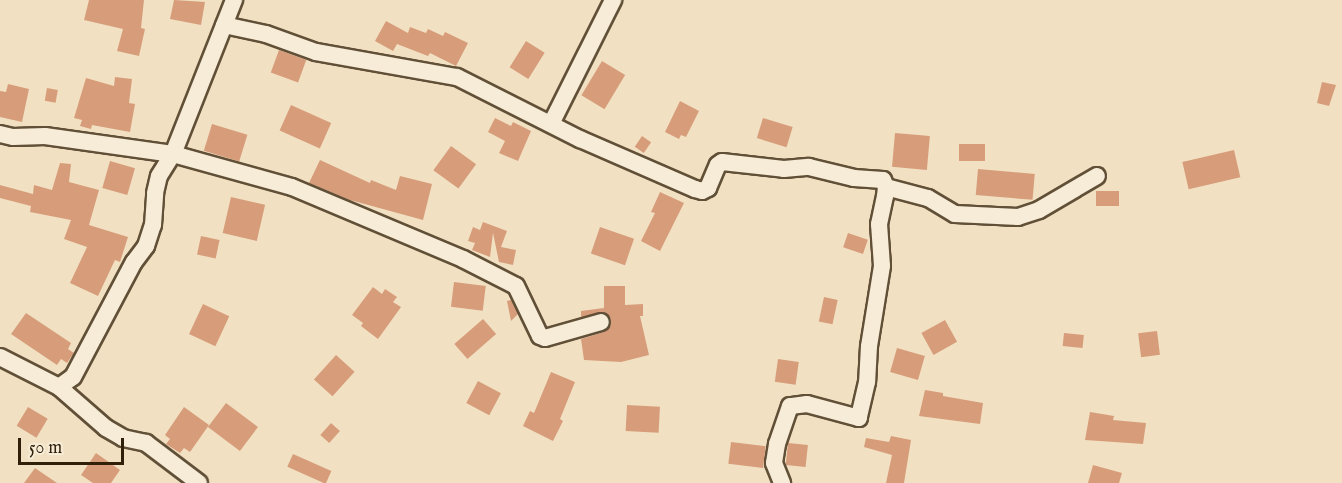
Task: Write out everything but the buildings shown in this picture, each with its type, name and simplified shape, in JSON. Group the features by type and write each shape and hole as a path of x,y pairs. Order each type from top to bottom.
{"street":[{"path":"59,387 73,377 134,262 146,246 153,225 155,193 159,176 173,154 234,0"},
{"path":"551,124 614,0"},
{"path":"224,25 266,34 316,52 457,77 551,124 678,183 702,191 708,188 722,162 784,169 810,167 854,178 883,180 886,187 879,224 882,266 869,346 867,382 859,418 807,404 790,406 777,444 774,463 782,483"},
{"path":"0,134 13,137 45,136 173,154 292,188 463,259 516,286 540,336 545,338 601,322"},
{"path":"886,187 928,198 955,214 1018,217 1039,210 1097,176"},
{"path":"0,357 59,387 106,428 123,438 146,443 199,483"}]}
